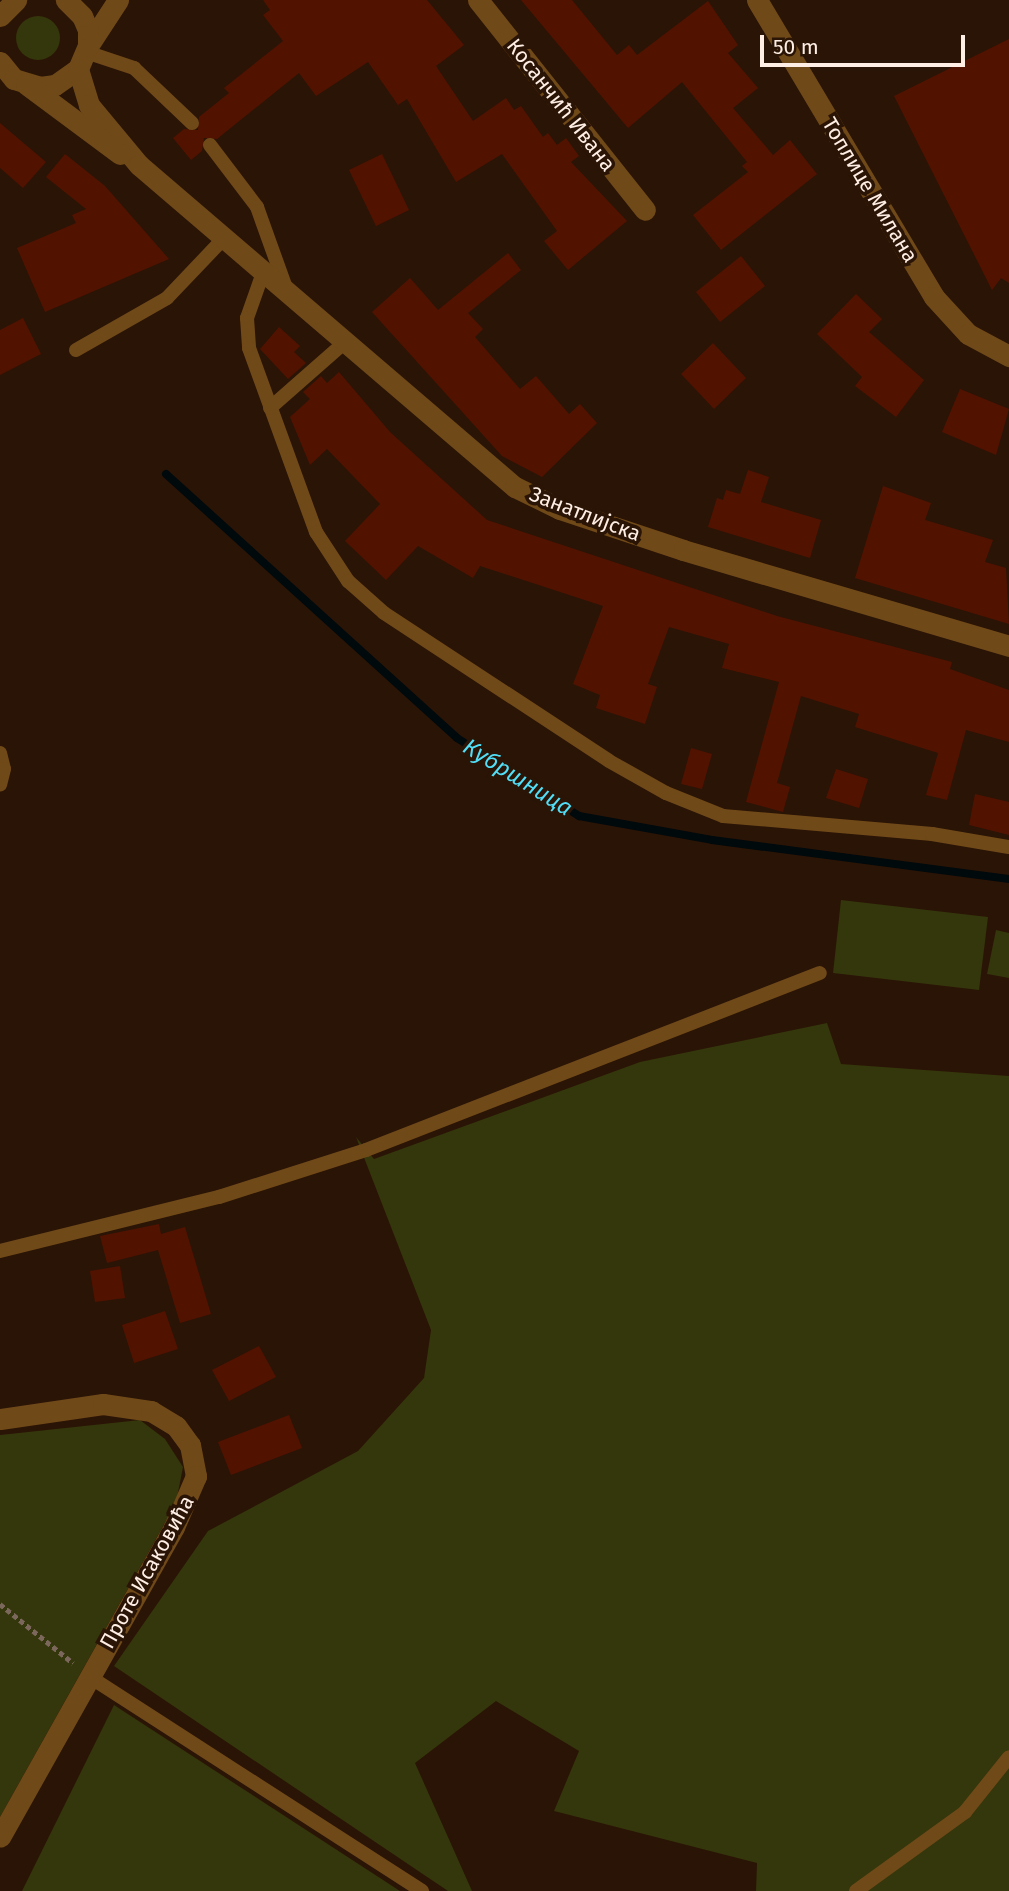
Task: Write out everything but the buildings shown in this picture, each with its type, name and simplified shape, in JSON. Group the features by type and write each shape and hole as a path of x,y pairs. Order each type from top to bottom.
{"street":[{"path":"0,16 16,0"},
{"name":"Занатлијска","path":"66,0 82,16 89,105 139,165"},
{"path":"26,84 55,85 84,56 118,0"},
{"name":"Косанчић Ивана","path":"478,0 645,210"},
{"name":"Топлице Милана","path":"757,0 934,297 968,334 1009,356"},
{"name":"Занатлијска","path":"2,67 94,139 139,165 286,288 486,466 560,509 1009,646"},
{"name":"Проте Исаковића","path":"0,1419 103,1404 151,1411 176,1426 190,1445 194,1488 0,1837"}],"lane":[{"path":"84,56 134,68 191,123"},
{"path":"210,145 257,207 286,288"},
{"path":"76,350 167,298 225,237"},
{"path":"264,270 247,333 270,408 316,532 348,582 384,613 609,761 666,793 723,816 932,834 1009,847"},
{"path":"270,408 345,342"},
{"path":"0,753 0,785"},
{"path":"0,1251 152,1214 366,1150 820,973"},
{"path":"90,1677 422,1891"},
{"path":"856,1891 965,1812 1009,1757"}],"path":[{"path":"0,1604 90,1677"}],"shaded area":[{"path":"38,16 47,17 54,22 59,29 59,47 54,54 47,59 38,60 29,59 22,54 17,47 16,38 17,29 22,22 29,17"},
{"path":"841,900 988,917 979,990 833,973"},
{"path":"996,930 1009,933 1009,978 987,974"},
{"path":"827,1023 841,1064 1009,1076 1009,1891 756,1891 757,1863 554,1811 579,1751 496,1701 415,1763 472,1891 448,1891 114,1666 208,1531 358,1451 424,1378 431,1330 356,1137 374,1159 640,1062"},
{"path":"140,1420 165,1439 183,1467 176,1503 0,1817 0,1435"},
{"path":"114,1705 400,1891 22,1891"}],"waterway":[{"name":"Кубршница","path":"166,474 457,738 579,816 712,840 1009,879"}]}
